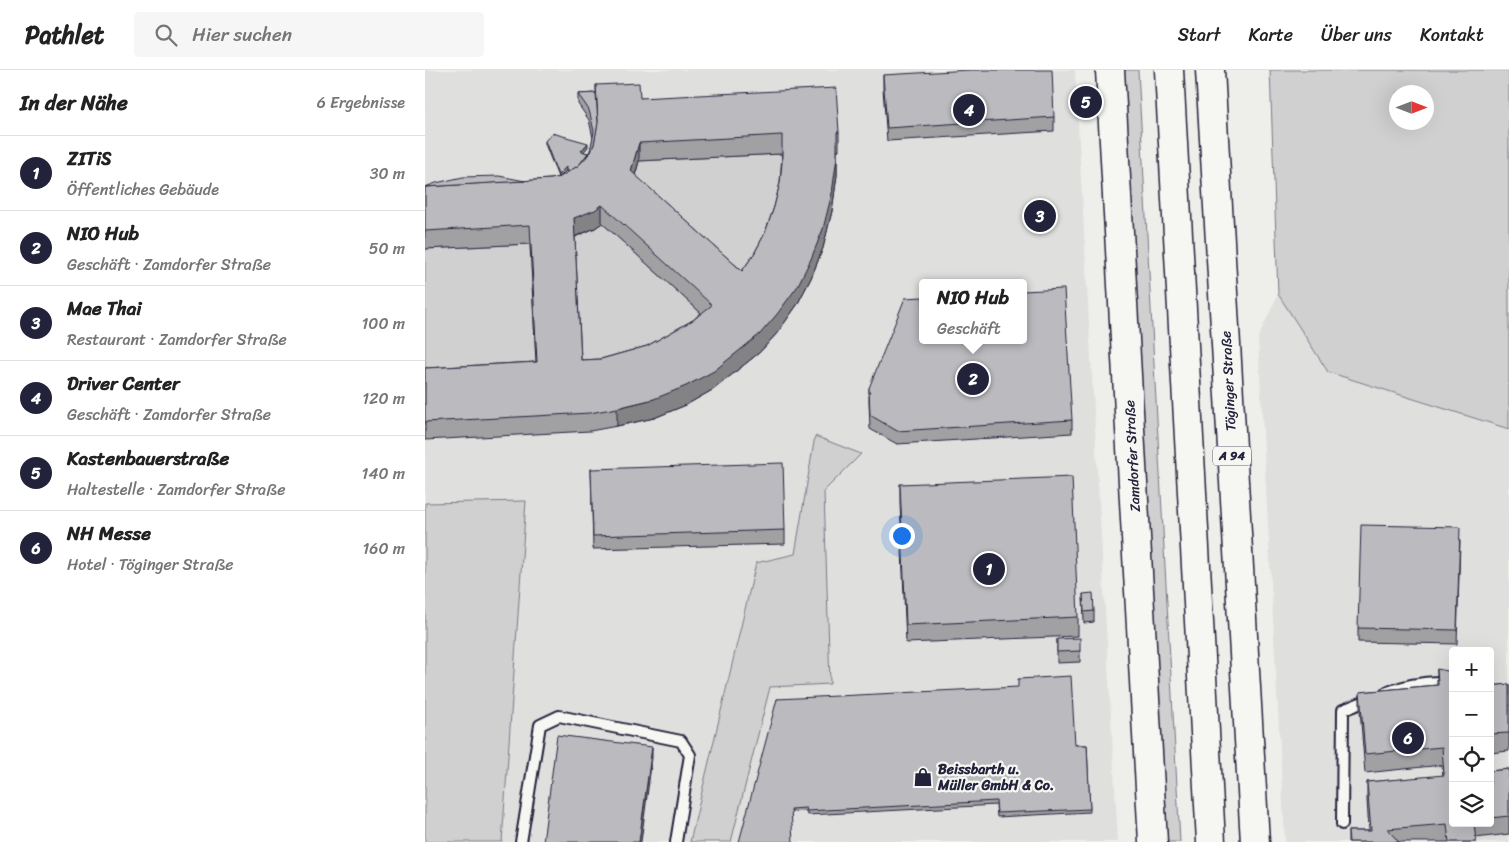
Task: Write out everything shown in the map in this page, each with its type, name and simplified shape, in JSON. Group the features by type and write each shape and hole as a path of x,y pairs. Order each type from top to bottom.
{"main road":[{"name":"Zamdorfer Straße","path":"1110,70 1153,842"},
{"path":"1169,70 1211,842"},
{"name":"Töginger Straße","path":"1210,70 1255,842"}],"lane":[{"path":"1342,824 1343,710 1402,687 1439,681 1449,682"},
{"path":"521,842 540,725 559,716 681,741 690,755 676,842"}],"shaded area":[{"path":"425,70 1075,70 1118,842 425,842"},
{"path":"1124,70 1138,70 1180,842 1167,842"},
{"path":"1270,70 1509,70 1509,429 1328,372 1278,294"},
{"path":"782,154 780,202 742,290 635,177 639,161"},
{"path":"602,223 712,323 581,378 574,237"},
{"path":"530,244 537,381 425,387 425,249"},
{"path":"1278,294 1328,372 1509,429 1509,842 1285,842 1258,338"},
{"path":"815,436 861,454 824,491 830,684 770,687 731,842 690,842 756,563 795,554"},
{"path":"526,501 502,842 425,842 425,503"}],"building":[{"path":"970,70 1052,70 1054,117 887,128 883,75"},
{"path":"639,83 640,98 836,88 839,132 837,132 837,157 832,193 823,229 797,287 760,334 714,371 686,386 654,399 590,413 425,422 425,368 537,362 530,225 425,231 425,187 560,177 579,165 591,152 598,121 596,85","holes":["782,135 780,183 774,207 765,233 742,271 631,171 639,143","602,205 712,305 693,320 647,346 601,359 581,360 574,218 595,210"]},
{"path":"596,93 598,123 594,144 591,152 586,157 590,151 594,131 589,110 578,94"},
{"path":"552,133 588,143 581,151 588,153 579,165 568,172 566,167 558,175 545,141"},
{"path":"499,176 525,181 425,187 463,177"},
{"path":"1064,289 1072,420 897,431 870,415 869,388 905,298 919,297 919,344 1027,344 1027,291"},
{"path":"783,463 785,530 593,536 591,469"},
{"path":"1072,477 1078,617 906,625 900,484"},
{"path":"1361,525 1460,527 1457,630 1358,628"},
{"path":"1093,593 1094,611 1084,612 1083,594"},
{"path":"1080,638 1080,651 1057,652 1057,639"},
{"path":"1437,669 1449,671 1449,827 1474,827 1476,842 1449,842 1447,824 1387,829 1399,842 1349,842 1348,831 1371,831 1367,782 1444,775 1442,747 1365,754 1360,692 1438,685"},
{"name":"Beissbarth u. Müller GmbH & Co.","path":"1071,676 1075,745 1087,745 1090,809 997,813 996,801 807,811 806,808 791,809 793,842 739,842 777,699 1018,687 1018,679"},
{"path":"1509,684 1509,733 1494,734 1494,686"},
{"path":"557,735 652,747 639,842 543,842"},
{"path":"1509,769 1509,816 1494,818 1494,771"}],"place":[{"name":"Kastenbauerstraße","path":"1086,102"},
{"name":"Driver Center","path":"969,110"},
{"name":"Mae Thai","path":"1040,216"},
{"name":"NIO Hub","path":"973,379"},
{"name":"ZITiS","path":"989,569"},
{"name":"NH Messe","path":"1408,738"},
{"name":"Beissbarth u. Müller GmbH & Co.","path":"923,777"}]}
